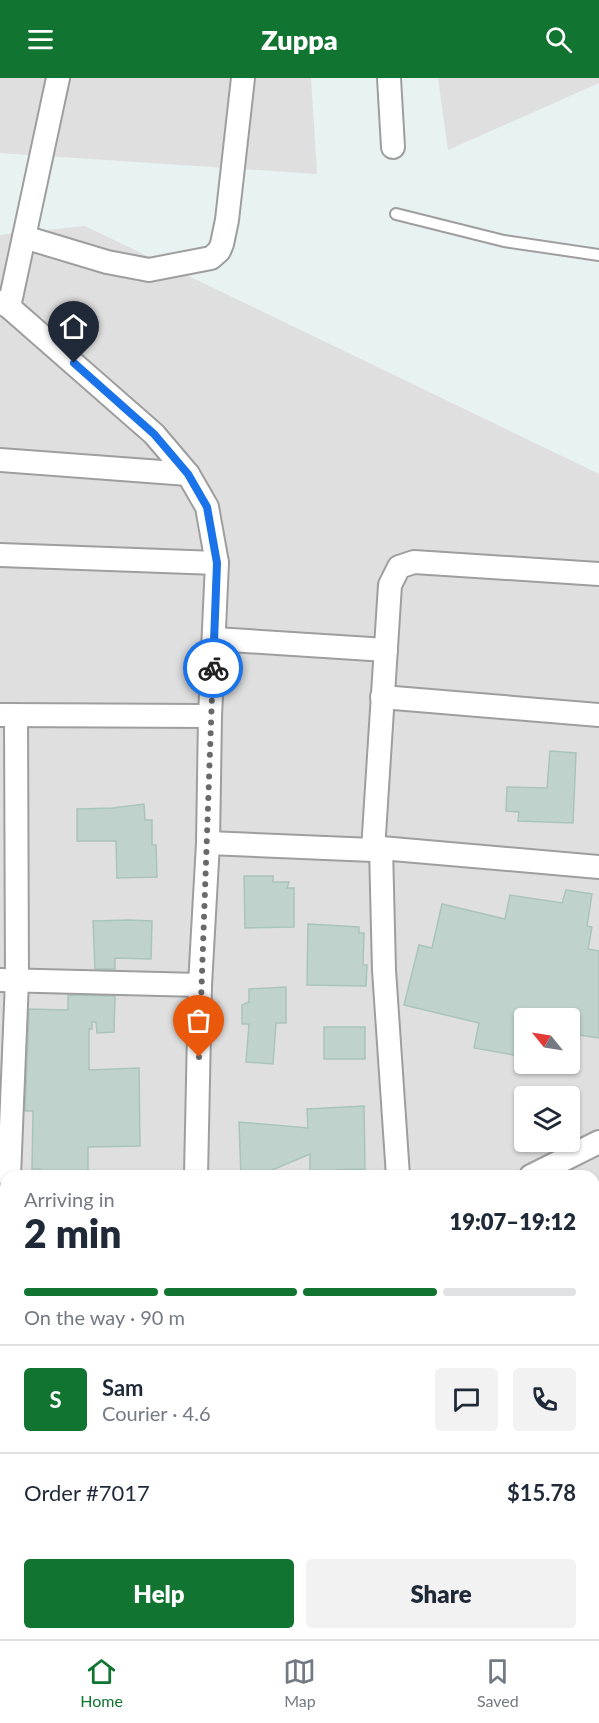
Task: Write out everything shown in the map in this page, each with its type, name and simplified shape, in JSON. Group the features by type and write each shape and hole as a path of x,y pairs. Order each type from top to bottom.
{"street":[{"path":"58,78 24,237 4,304 154,434 188,474 207,507 217,563 210,716 208,843 200,985 196,1170"},
{"path":"24,237 107,262 149,270 190,264 211,258 219,251 222,244 227,220 243,78"},
{"path":"389,78 393,147"},
{"path":"0,460 188,474"},
{"path":"0,555 217,563"},
{"path":"398,1170 377,849 382,697 390,585 399,567 414,562 599,574"},
{"path":"215,639 386,650"},
{"path":"382,697 599,715"},
{"path":"8,1170 5,1148 9,980 8,715 210,716"},
{"path":"208,843 377,849 599,867"},
{"path":"9,980 200,985"},
{"path":"543,1170 599,1142"}],"lane":[{"path":"396,214 504,241 599,255"}],"shaded area":[{"path":"0,78 311,78 317,174 0,153"},
{"path":"438,78 599,78 599,83 448,150"},
{"path":"85,226 599,474 599,1170 0,1170 0,235"}],"building":[{"path":"550,751 576,753 573,823 518,821 519,812 506,811 507,787 547,788"},
{"path":"144,804 145,820 152,820 152,845 156,845 157,877 117,878 116,841 77,841 77,809"},
{"path":"244,876 273,876 273,882 289,882 287,888 294,888 294,927 245,928"},
{"path":"566,890 592,894 587,926 592,927 588,949 599,951 599,1038 580,1035 580,1008 514,1008 514,1055 474,1048 479,1023 404,1005 419,945 432,948 442,904 505,919 510,895 562,903"},
{"path":"93,921 152,921 151,959 115,958 115,969 95,969"},
{"path":"308,924 359,927 359,933 364,933 363,965 367,965 366,986 307,985"},
{"path":"286,987 286,1023 276,1023 273,1064 246,1062 249,1024 242,1024 242,1005 249,1002 249,989"},
{"path":"68,995 115,996 114,1032 97,1033 96,1022 92,1022 92,1029 89,1029 89,1070 139,1068 140,1146 88,1147 88,1170 32,1169 33,1111 25,1111 29,1009 68,1010"},
{"path":"324,1027 365,1027 365,1059 324,1059"},
{"path":"364,1106 365,1169 310,1170 310,1154 272,1170 241,1170 239,1122 308,1128 307,1109"}],"way so far":[{"path":"199,1057 213,668"}],"route":[{"path":"74,363 154,434 188,474 207,507 217,563 213,668"}]}
